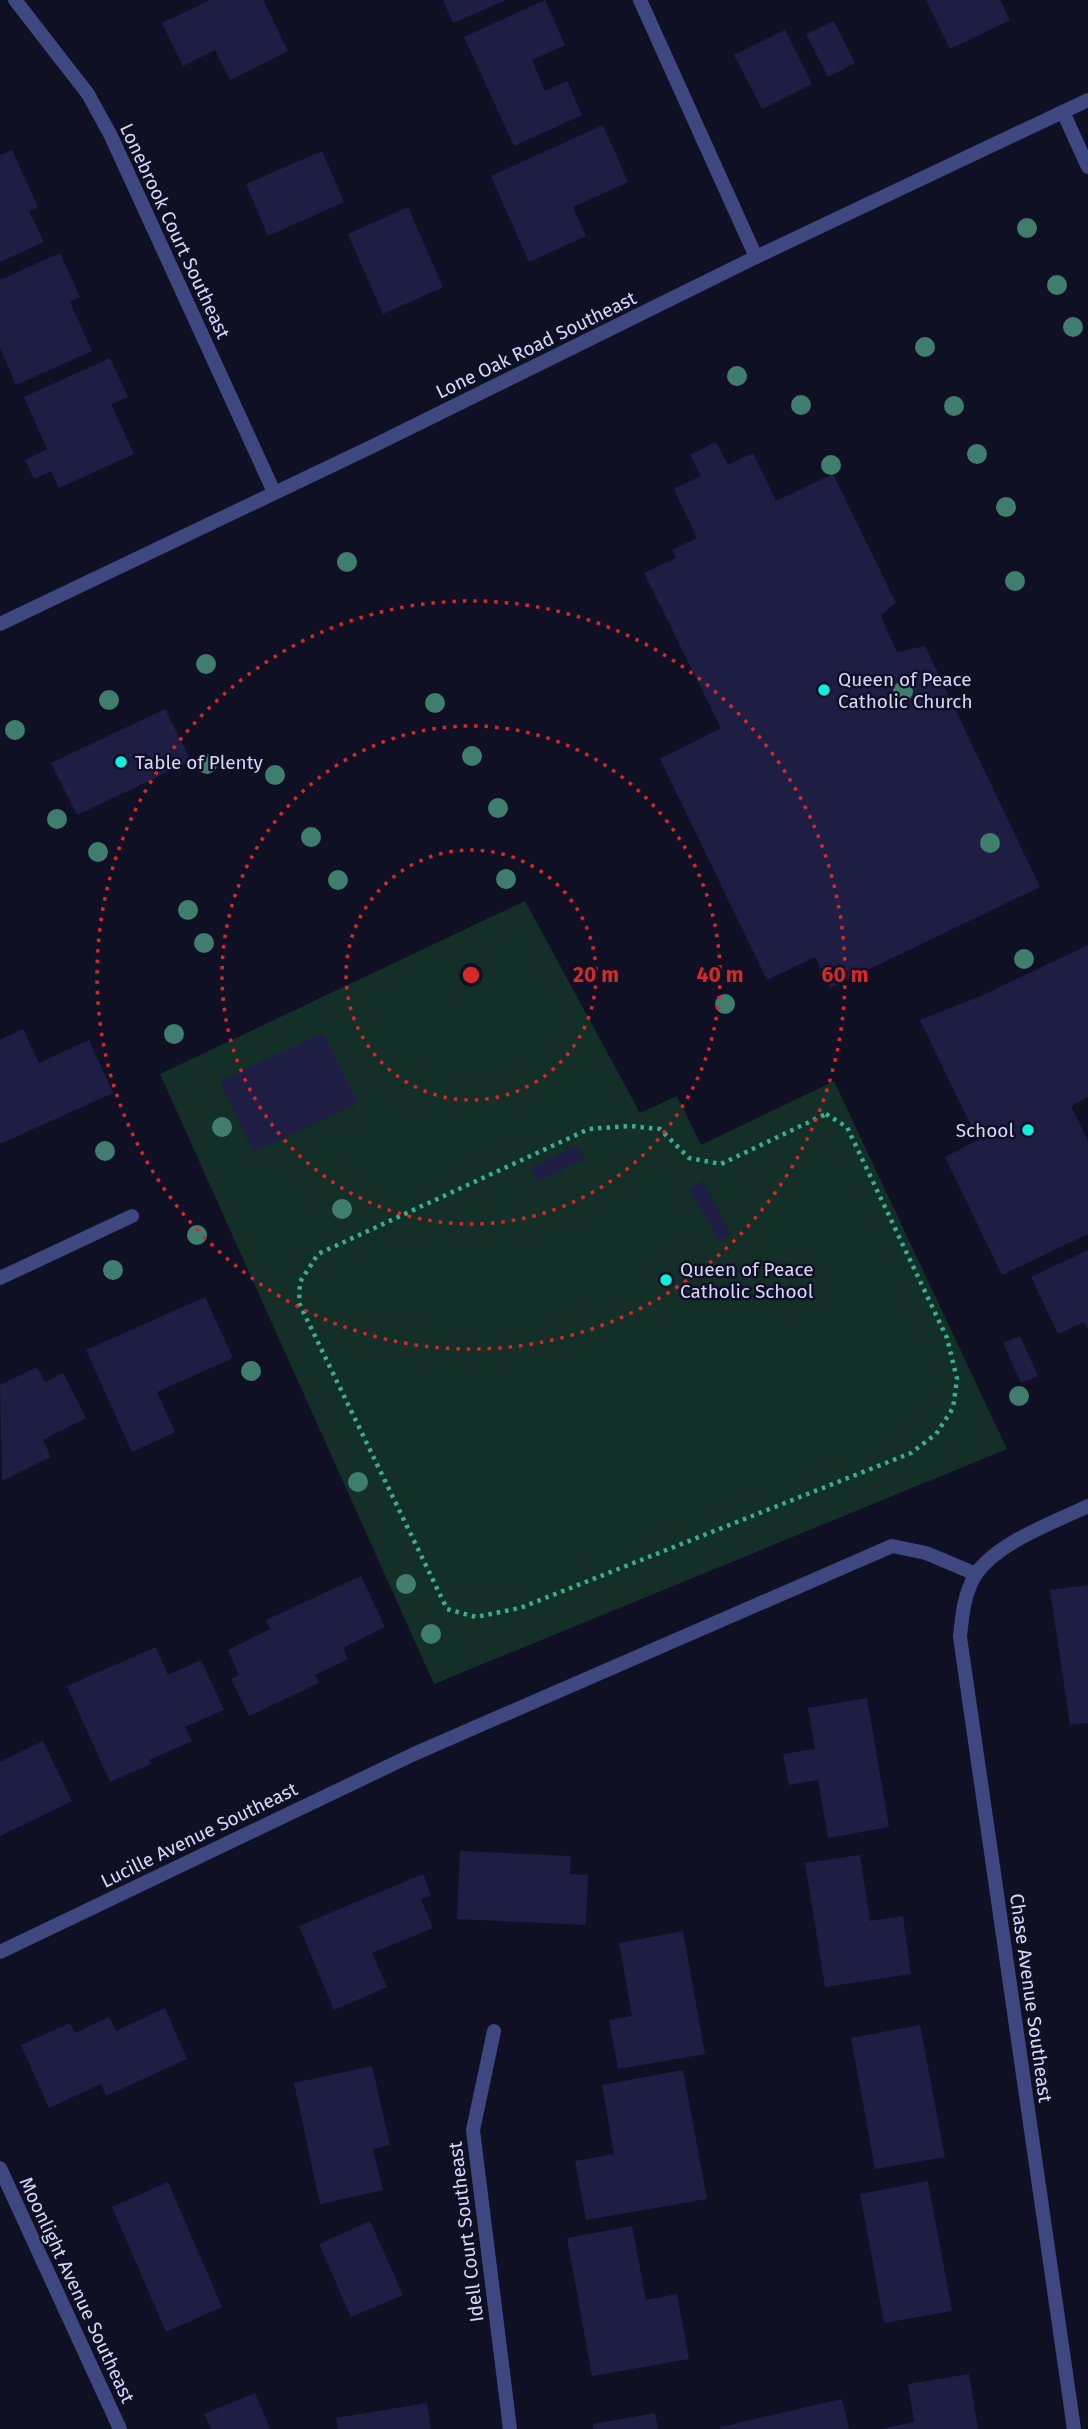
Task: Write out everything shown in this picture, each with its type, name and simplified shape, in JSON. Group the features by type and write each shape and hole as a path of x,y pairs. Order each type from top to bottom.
{"street":[{"name":"Lonebrook Court Southeast","path":"15,0 88,94 111,136 274,492"},
{"path":"640,0 756,257"},
{"name":"Lone Oak Road Southeast","path":"0,624 396,435 756,257 1088,100"},
{"path":"1063,112 1088,167"},
{"path":"0,1278 132,1216"},
{"path":"976,1574 992,1558 1016,1541 1088,1506"},
{"name":"Lucille Avenue Southeast","path":"0,1952 414,1754 892,1546 926,1553 976,1574"},
{"name":"Chase Avenue Southeast","path":"976,1574 963,1605 960,1637 1074,2429"},
{"name":"Idell Court Southeast","path":"494,2031 473,2130 510,2429"},
{"name":"Moonlight Avenue Southeast","path":"0,2168 120,2429"}],"path":[{"path":"826,1114 847,1126 947,1338 957,1379 953,1408 936,1434 911,1453 520,1608 476,1617 447,1609 299,1303 300,1282 318,1254 443,1198 589,1129 630,1126 660,1129 689,1158 721,1164 826,1114"}],"green space":[{"name":"Queen of Peace Catholic School","path":"525,901 640,1113 677,1096 701,1145 834,1081 1007,1449 434,1684 160,1074"}],"building":[{"path":"210,0 263,0 288,51 230,80 215,50 183,66 162,23"},
{"path":"443,0 506,0 453,23"},
{"path":"545,0 565,45 532,60 545,91 567,81 582,115 514,146 464,37"},
{"path":"926,0 1000,0 1010,20 950,49"},
{"path":"834,21 855,63 828,77 806,34"},
{"path":"785,30 812,84 762,109 734,55"},
{"path":"603,125 628,182 573,207 586,236 529,262 491,176"},
{"path":"12,150 38,207 29,211 44,242 0,262 0,155"},
{"path":"322,151 344,202 268,236 246,184"},
{"path":"408,207 443,287 383,314 348,234"},
{"path":"60,253 80,297 70,302 92,351 16,385 0,348 0,280"},
{"path":"110,358 128,397 111,404 134,454 59,488 51,471 34,479 25,460 47,449 24,397"},
{"name":"Queen of Peace Catholic Church","path":"716,442 728,465 753,453 776,501 833,474 896,603 881,615 897,652 925,646 1040,887 830,988 815,957 767,980 660,759 721,728 644,573 676,558 672,550 697,538 674,489 701,476 690,455"},
{"name":"Table of Plenty","path":"165,709 191,761 77,815 51,763"},
{"name":"School","path":"1088,945 1088,1097 1071,1106 1088,1141 1088,1234 1002,1275 945,1157 978,1140 920,1020 981,996"},
{"path":"23,1029 39,1063 89,1040 113,1093 0,1144 0,1040"},
{"path":"323,1033 358,1103 254,1152 220,1081"},
{"path":"576,1146 585,1159 537,1181 531,1168"},
{"path":"703,1181 730,1234 719,1241 689,1188"},
{"path":"1088,1250 1088,1330 1084,1322 1058,1334 1031,1277"},
{"path":"205,1297 233,1358 157,1392 175,1432 132,1452 86,1350"},
{"path":"1020,1336 1038,1376 1021,1383 1003,1343"},
{"path":"37,1367 45,1382 63,1373 86,1418 43,1440 51,1457 2,1481 0,1385"},
{"path":"361,1576 385,1627 343,1648 348,1659 315,1675 319,1683 249,1716 231,1679 239,1675 228,1650 270,1629 266,1620"},
{"path":"1088,1585 1088,1723 1070,1725 1050,1590"},
{"path":"156,1647 168,1675 201,1660 224,1710 185,1727 192,1741 149,1760 151,1764 110,1782 67,1686"},
{"path":"867,1698 889,1827 828,1838 818,1780 789,1785 783,1754 815,1749 808,1708"},
{"path":"43,1741 72,1801 0,1836 0,1762"},
{"path":"460,1851 571,1856 570,1874 588,1875 586,1925 457,1919"},
{"path":"860,1855 870,1921 903,1916 911,1974 825,1987 805,1863"},
{"path":"423,1874 431,1895 421,1899 433,1928 372,1953 387,1987 334,2010 299,1926"},
{"path":"683,1931 705,2054 618,2069 609,2020 632,2016 619,1943"},
{"path":"165,2008 187,2059 106,2096 101,2084 49,2108 21,2045 70,2023 75,2033 109,2017 116,2031"},
{"path":"920,2025 945,2157 875,2169 851,2038"},
{"path":"372,2066 390,2145 373,2149 383,2190 320,2204 294,2083"},
{"path":"683,2070 707,2199 586,2220 575,2161 614,2154 602,2085"},
{"path":"928,2181 952,2311 884,2323 860,2194"},
{"path":"168,2182 222,2307 166,2332 112,2207"},
{"path":"370,2221 403,2295 351,2317 319,2244"},
{"path":"632,2226 646,2300 677,2294 689,2359 592,2376 567,2238"},
{"path":"969,2374 978,2429 881,2429 914,2422 908,2384"},
{"path":"255,2393 270,2429 211,2429 204,2414"},
{"path":"842,2399 849,2429 720,2427"},
{"path":"427,2403 431,2429 338,2429 336,2418"},
{"path":"655,2413 658,2429 593,2429 593,2424"}],"place":[{"name":"Queen of Peace Catholic Church","path":"824,690"},
{"name":"Table of Plenty","path":"121,762"},
{"name":"School","path":"1028,1130"},
{"name":"Queen of Peace Catholic School","path":"666,1280"}]}
